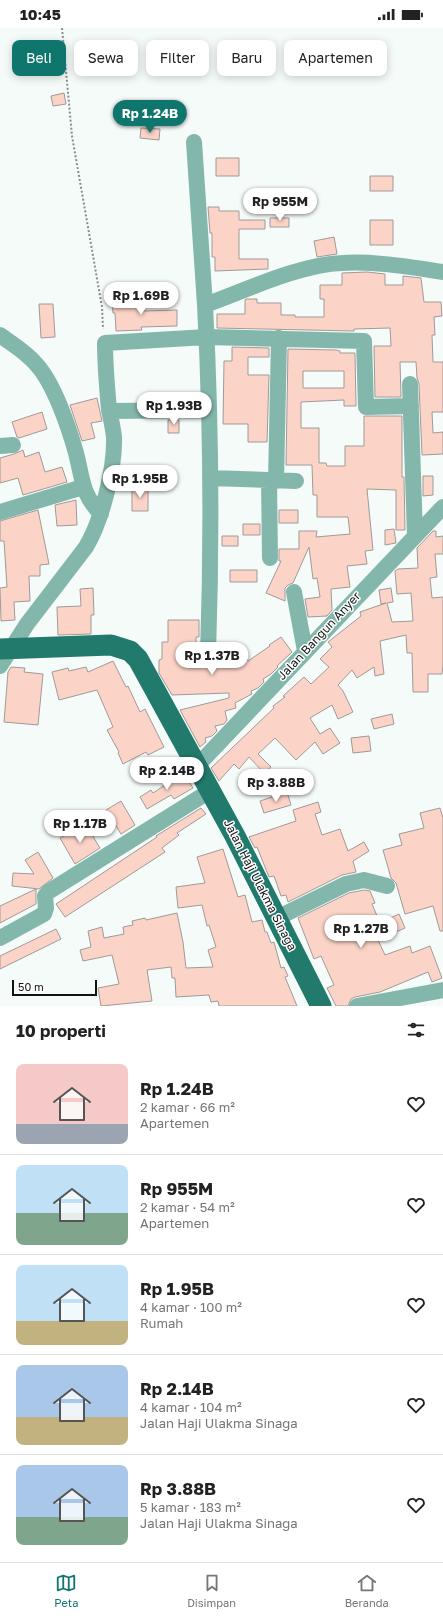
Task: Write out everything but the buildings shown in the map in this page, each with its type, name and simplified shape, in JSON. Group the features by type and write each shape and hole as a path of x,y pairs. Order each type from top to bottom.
{"main road":[{"name":"Jalan Haji Ulakma Sinaga","path":"5,649 111,645 130,652 138,659 197,766 277,918 321,1006"}],"street":[{"path":"194,142 207,337 211,570 208,654"},
{"path":"205,305 320,265 342,262 397,265 443,272"},
{"path":"0,335 37,364 47,379 71,437 83,487 89,500 101,514"},
{"path":"0,666 5,649 86,547 101,514 113,459 114,437 105,372 105,342 207,337 364,341 366,407 411,406"},
{"path":"270,558 279,338"},
{"path":"410,384 415,536"},
{"path":"110,411 208,410"},
{"path":"210,478 296,481"},
{"path":"0,512 83,487"},
{"name":"Jalan Bangun Anyer","path":"197,766 443,507"},
{"path":"294,592 305,651"},
{"path":"0,938 44,914 46,908 45,896 48,892 210,791"},
{"path":"277,918 346,884 364,880 387,886"},
{"path":"357,1006 443,990"}],"path":[{"path":"62,28 72,136 102,307 105,342"}]}
